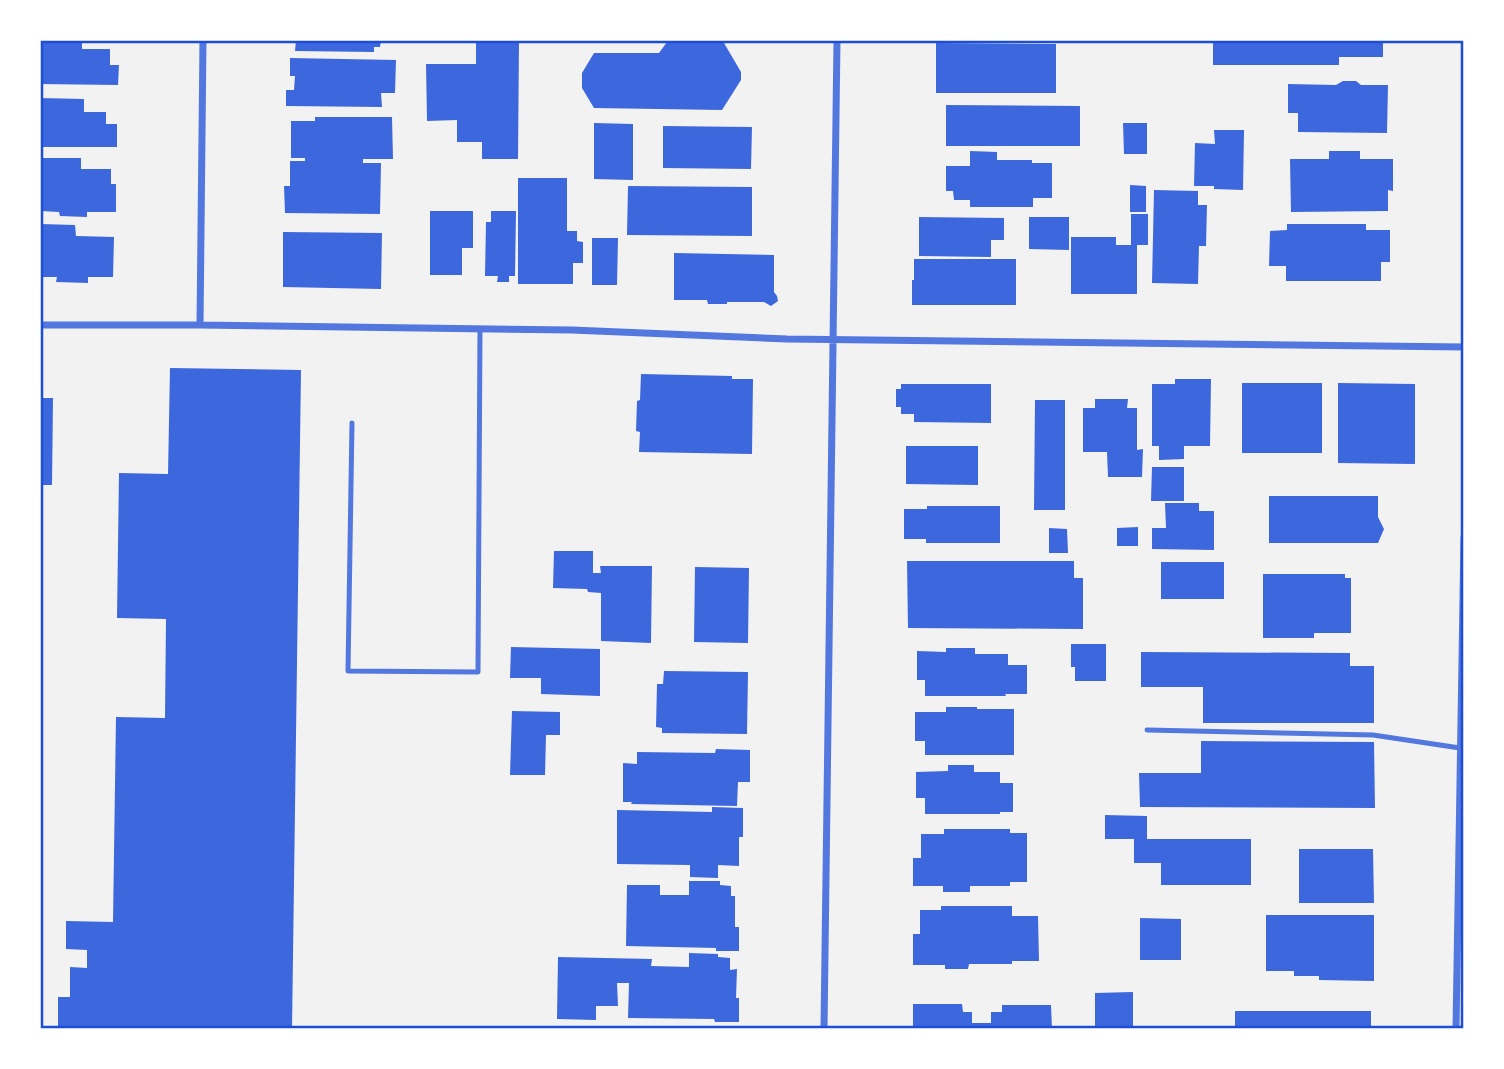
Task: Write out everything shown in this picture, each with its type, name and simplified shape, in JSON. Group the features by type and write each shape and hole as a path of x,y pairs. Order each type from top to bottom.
{"street":[{"path":"200,325 203,40"},
{"path":"824,1029 837,40"},
{"path":"40,325 572,330 832,339 1464,347"},
{"path":"1456,1029 1461,910 1460,748 1464,537"}],"lane":[{"path":"352,423 348,671 478,672 480,329"},
{"path":"1147,730 1373,735 1460,748"}],"building":[{"path":"40,40 82,40 82,49 110,49 110,65 119,65 118,85 40,84"},
{"path":"296,40 381,40 380,47 374,47 374,52 295,51"},
{"path":"476,40 519,40 518,159 482,159 482,142 457,142 457,120 427,121 426,64 476,64"},
{"path":"1213,40 1383,40 1383,57 1339,57 1339,65 1213,65"},
{"path":"667,42 724,43 741,72 741,80 722,110 594,108 582,88 582,73 594,53 659,53"},
{"path":"936,43 1056,44 1056,93 936,93"},
{"path":"290,58 396,60 395,93 381,93 382,107 286,106 286,90 294,90 295,76 290,76"},
{"path":"1343,81 1356,81 1361,85 1388,85 1387,133 1298,132 1298,113 1288,113 1288,84 1336,85"},
{"path":"40,98 84,99 84,112 106,112 106,124 117,124 117,147 40,147"},
{"path":"946,105 1080,106 1080,146 946,146"},
{"path":"315,117 392,117 393,159 363,159 363,163 381,163 380,214 285,213 284,186 290,186 290,161 305,161 305,158 291,158 291,121 315,121"},
{"path":"594,123 633,124 633,180 594,179"},
{"path":"1123,123 1147,123 1147,154 1124,154"},
{"path":"663,126 752,127 751,169 663,168"},
{"path":"1214,130 1244,130 1243,190 1194,186 1195,143 1215,144"},
{"path":"970,151 997,152 997,160 1052,163 1052,198 1033,198 1033,207 970,207 970,200 954,200 953,191 946,191 946,166 970,166"},
{"path":"1329,151 1360,151 1360,159 1393,159 1393,191 1388,190 1388,211 1291,212 1290,159 1329,159"},
{"path":"40,158 81,158 81,169 111,169 111,184 116,184 116,212 87,212 87,217 60,216 59,212 40,211"},
{"path":"518,178 567,178 567,231 577,231 577,241 583,242 583,263 573,263 573,284 518,284"},
{"path":"1130,185 1146,186 1146,212 1130,212"},
{"path":"628,186 752,187 752,236 627,235"},
{"path":"1154,190 1198,191 1198,205 1207,205 1206,246 1199,246 1198,284 1152,283"},
{"path":"430,211 473,211 473,248 462,248 462,275 430,275"},
{"path":"491,211 516,211 515,276 509,276 509,282 497,282 498,276 485,276 486,222 491,222"},
{"path":"1131,214 1148,214 1148,245 1137,245 1137,294 1071,294 1071,237 1116,237 1116,245 1131,245"},
{"path":"919,217 1004,218 1004,240 991,240 991,257 919,256"},
{"path":"1029,217 1069,217 1069,250 1029,249"},
{"path":"40,224 75,225 76,236 114,237 113,277 88,277 88,283 56,282 57,277 40,277"},
{"path":"1287,224 1366,224 1366,230 1390,230 1390,262 1381,262 1381,281 1286,281 1286,266 1269,266 1270,231 1287,230"},
{"path":"283,232 382,233 381,289 283,287"},
{"path":"592,238 618,238 617,285 592,285"},
{"path":"674,253 774,255 774,292 778,301 771,306 764,302 708,304 707,300 674,300"},
{"path":"914,259 1016,259 1016,305 912,305"},
{"path":"170,368 301,370 292,1029 58,1029 58,997 70,997 70,967 87,968 87,950 66,949 66,921 113,922 116,717 165,718 166,619 117,618 119,473 168,474"},
{"path":"641,374 753,379 752,454 639,452 640,432 636,431"},
{"path":"1175,379 1211,379 1210,446 1184,446 1184,459 1159,460 1159,446 1152,446 1152,384 1175,384"},
{"path":"1242,383 1322,383 1322,453 1242,453"},
{"path":"1338,383 1415,384 1415,464 1338,463"},
{"path":"901,384 991,384 991,423 914,422 914,414 901,414 901,407 896,407 896,389 901,389"},
{"path":"40,398 53,398 52,485 40,485"},
{"path":"1095,399 1128,399 1127,408 1137,408 1137,450 1143,449 1142,477 1108,477 1107,452 1083,452 1083,408 1095,408"},
{"path":"1035,400 1065,400 1065,510 1034,510"},
{"path":"906,446 978,446 978,485 906,484"},
{"path":"1152,467 1184,467 1184,501 1151,501"},
{"path":"1269,496 1378,496 1378,517 1384,529 1378,543 1269,543"},
{"path":"1165,503 1199,503 1199,511 1214,511 1214,550 1152,549 1152,528 1166,528"},
{"path":"927,506 1000,506 1000,543 926,543 926,539 904,539 904,509 927,509"},
{"path":"1138,527 1138,546 1117,546 1117,528"},
{"path":"1049,528 1067,529 1068,553 1049,553"},
{"path":"554,551 593,551 593,573 601,573 600,566 652,566 651,643 601,641 601,593 588,592 587,589 553,588"},
{"path":"907,561 1074,561 1074,578 1083,578 1083,629 908,628"},
{"path":"1161,562 1224,562 1224,599 1161,599"},
{"path":"695,567 749,568 748,643 694,642"},
{"path":"1263,574 1345,574 1345,578 1351,578 1351,633 1314,633 1314,638 1263,638"},
{"path":"1071,644 1106,644 1106,681 1075,681 1075,667 1071,667"},
{"path":"511,647 600,649 600,696 541,694 541,678 510,678"},
{"path":"946,648 975,648 975,654 1008,654 1008,665 1027,665 1027,694 925,696 925,680 917,680 917,651 946,652"},
{"path":"1141,652 1350,653 1350,666 1374,666 1374,723 1203,723 1203,687 1141,687"},
{"path":"664,671 748,672 747,734 662,733 662,728 656,727 657,684 663,684"},
{"path":"946,707 1014,709 1014,755 925,755 925,741 915,741 915,712 946,712"},
{"path":"512,711 560,712 560,735 546,735 545,775 510,775"},
{"path":"1201,741 1374,742 1375,808 1140,807 1139,773 1201,773"},
{"path":"716,749 750,750 750,782 738,782 737,806 623,802 623,763 637,764 637,752 715,753"},
{"path":"948,765 974,765 974,772 1000,772 1000,783 1013,783 1013,812 925,814 925,798 916,798 916,772 948,771"},
{"path":"712,807 743,808 739,866 718,865 718,878 690,877 690,865 617,864 617,810 712,812"},
{"path":"1105,815 1147,816 1147,839 1251,839 1251,885 1161,885 1161,863 1134,863 1134,839 1105,839"},
{"path":"944,829 1010,829 1010,833 1027,833 1027,882 1010,882 1010,886 970,886 970,892 943,892 943,886 913,886 913,858 921,858 921,834 944,834"},
{"path":"1299,849 1373,849 1374,903 1299,903"},
{"path":"689,881 720,881 720,885 731,886 731,896 735,896 735,927 739,927 739,951 626,946 627,885 660,885 660,895 689,895"},
{"path":"941,906 1012,906 1012,916 1038,916 1039,961 969,964 968,969 945,969 945,965 913,965 913,934 920,934 920,910 941,910"},
{"path":"1266,915 1374,915 1374,981 1319,980 1319,976 1294,976 1294,971 1266,971"},
{"path":"1140,918 1181,919 1181,960 1140,960"},
{"path":"40,929 43,929 43,991 40,991"},
{"path":"689,953 718,954 718,957 730,958 730,970 737,969 739,1022 628,1018 629,983 617,983 618,1006 596,1006 596,1020 557,1019 558,957 652,959 651,966 689,967"},
{"path":"1133,992 1133,1029 1095,1029 1095,993"},
{"path":"913,1004 962,1004 963,1012 972,1012 972,1023 991,1023 991,1012 1002,1012 1002,1005 1051,1005 1052,1029 913,1029"},
{"path":"1235,1011 1371,1011 1371,1029 1235,1029"}]}
